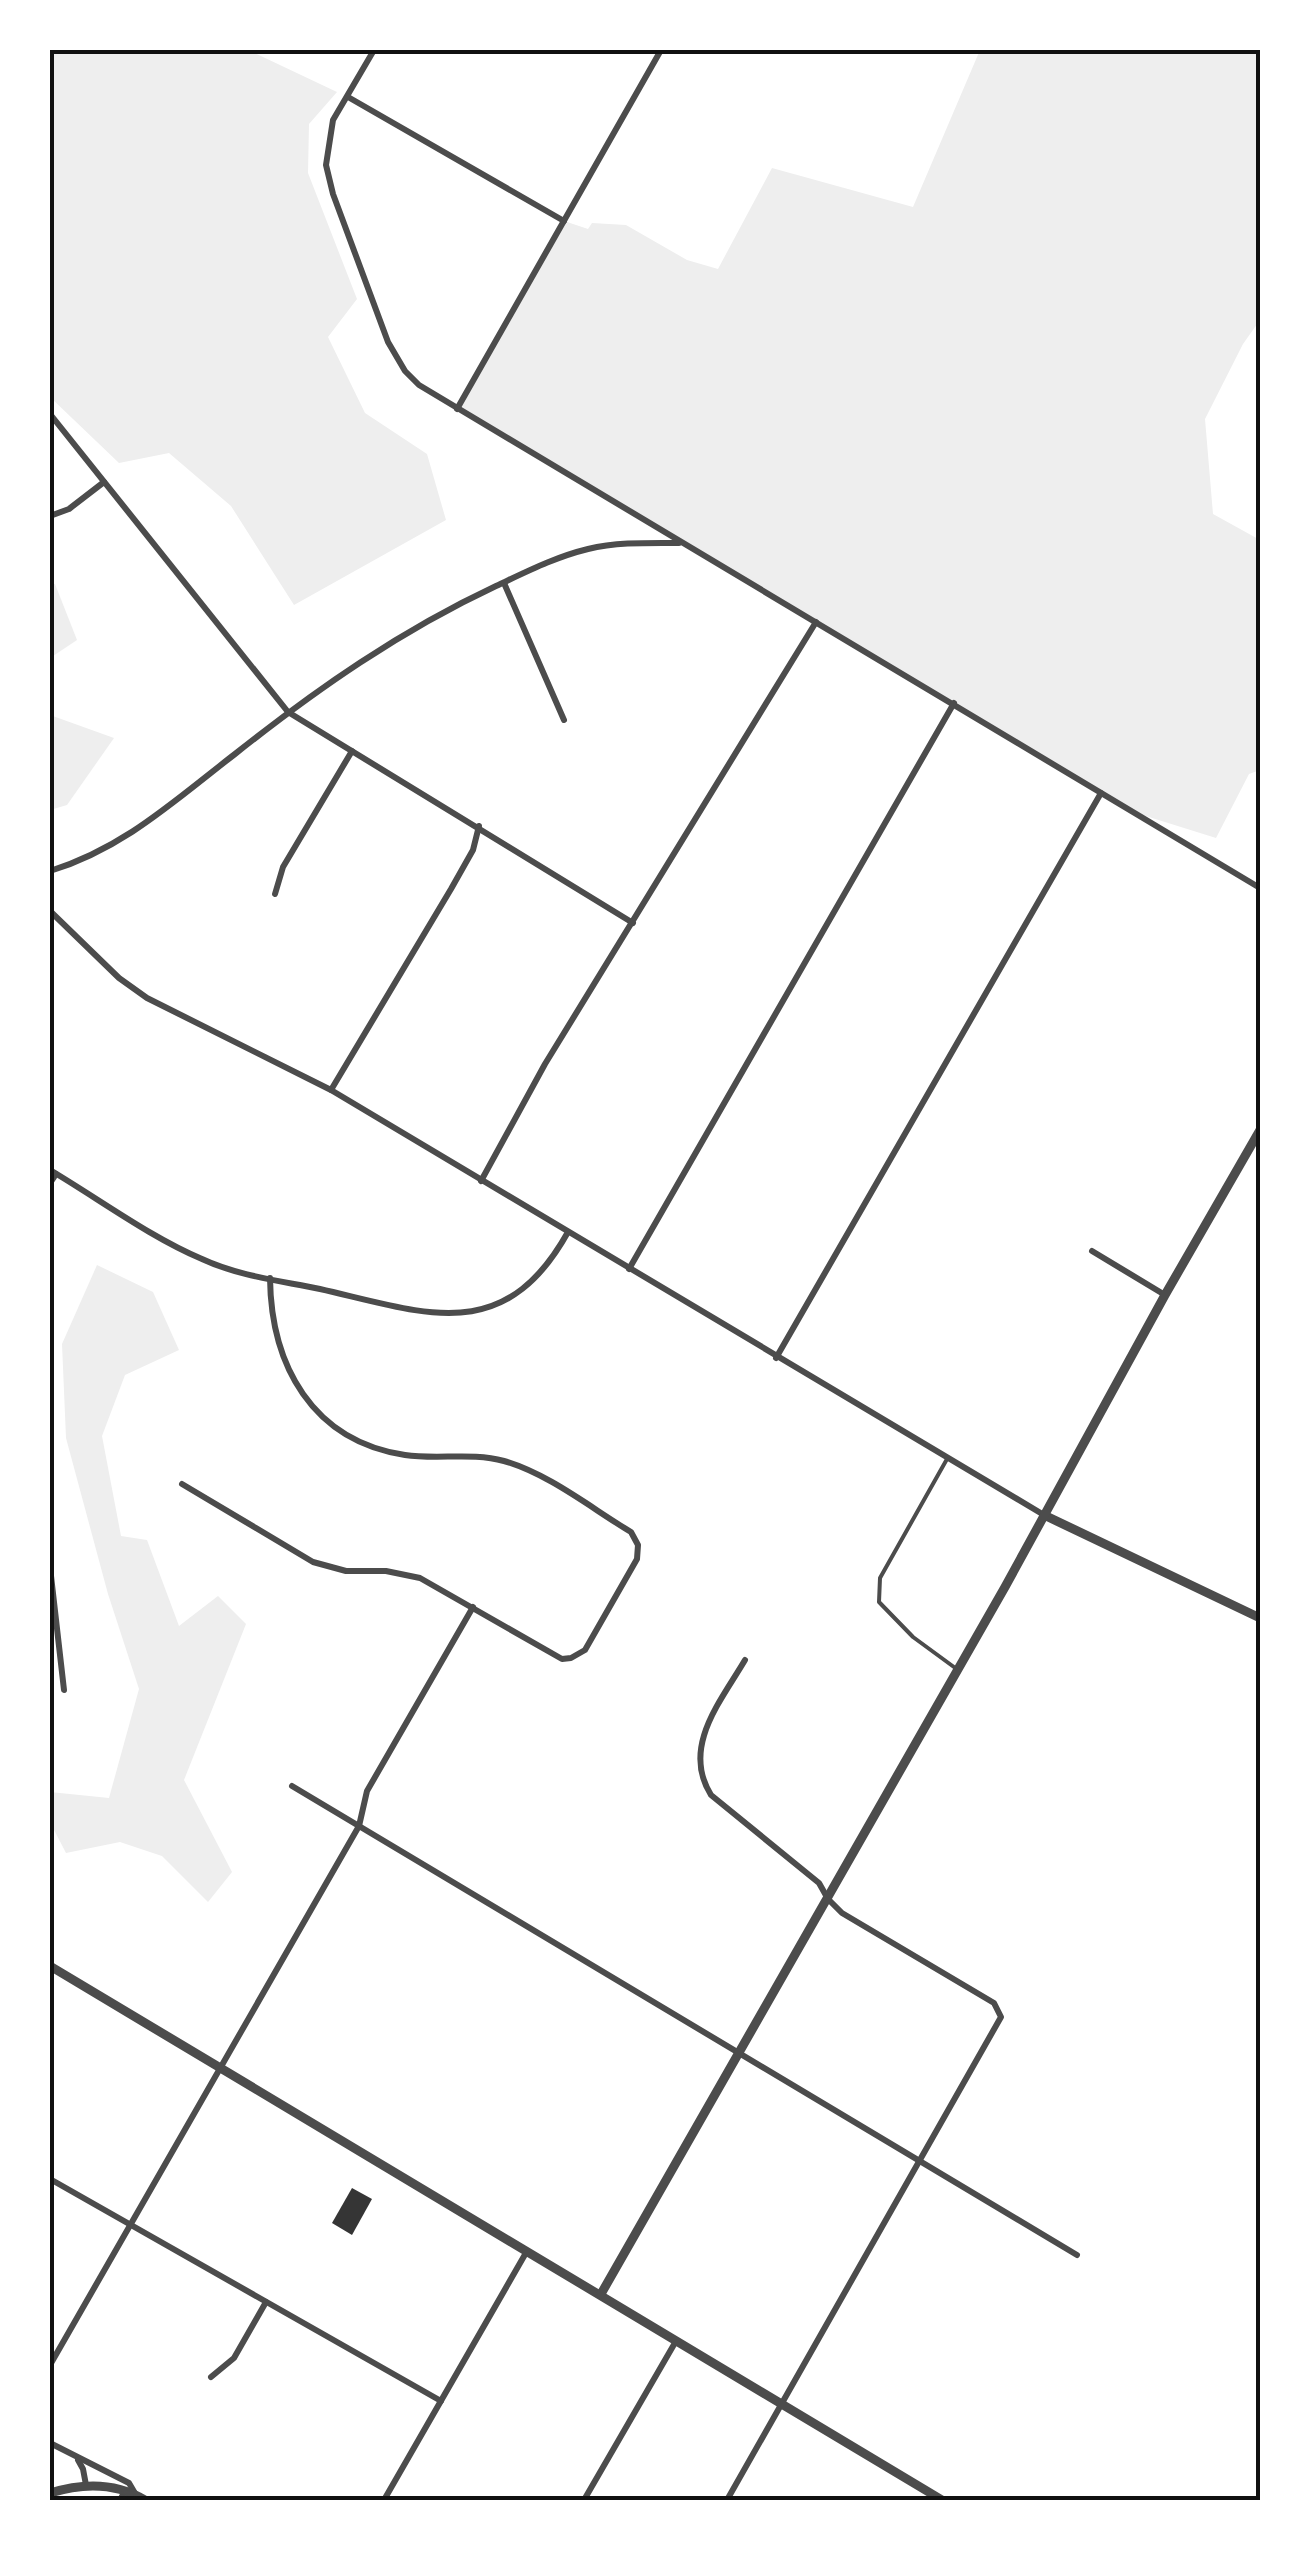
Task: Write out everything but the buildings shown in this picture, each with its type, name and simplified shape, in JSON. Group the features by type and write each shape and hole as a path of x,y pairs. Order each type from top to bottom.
{"street":[{"path":"374,50 333,120 326,150 328,180 388,342 404,371 456,410 1260,888"},
{"path":"456,410 661,50"},
{"path":"348,97 564,221"},
{"path":"50,414 288,712 633,922"},
{"path":"50,516 69,509 104,482"},
{"path":"50,872 89,858 133,834 288,712 409,630 540,565 590,549 680,543"},
{"path":"504,583 564,720"},
{"path":"481,1181 545,1064 816,622"},
{"path":"629,1269 954,703"},
{"path":"275,894 283,868 352,751"},
{"path":"776,1358 1101,793"},
{"path":"331,1090 473,850 478,826"},
{"path":"50,911 119,978 147,998 331,1090 1044,1515 1260,1618"},
{"path":"601,2294 958,1670 1260,1130"},
{"path":"50,1183 53,1172 215,1265 428,1314 459,1314 494,1306 525,1288 549,1262 568,1232"},
{"path":"1092,1252 1165,1295"},
{"path":"182,1484 313,1562 346,1571 406,1574 434,1585 554,1656 571,1658 585,1650 636,1559 638,1545 630,1532 542,1478 481,1456 418,1456 387,1451 332,1424 304,1396 286,1366 273,1322 270,1278"},
{"path":"50,1568 64,1690"},
{"path":"50,2365 359,1826 367,1791 472,1607"},
{"path":"727,2500 999,2025 1000,2012 994,2003 842,1913 819,1884 718,1802 702,1776 698,1756 704,1731 745,1660"},
{"path":"292,1786 1077,2255"},
{"path":"50,1966 942,2500"},
{"path":"50,2179 441,2401"},
{"path":"384,2500 527,2251"},
{"path":"211,2377 234,2358 266,2302"},
{"path":"584,2500 677,2340"},
{"path":"50,2443 129,2483 141,2498"},
{"path":"77,2459 86,2485"},
{"path":"50,2493 86,2485 141,2498"}],"lane":[{"path":"946,1458 880,1578 879,1602 913,1637 958,1670"}],"shaded area":[{"path":"50,50 248,50 337,92 309,124 308,173 357,299 328,337 365,413 427,454 446,520 294,605 231,506 169,453 119,463 50,397"},
{"path":"980,50 1250,50 1260,55 1260,320 1243,344 1205,419 1213,514 1260,540 1260,770 1249,774 1216,838 1133,812 456,410 564,221 588,229 592,223 626,225 687,260 718,269 772,168 913,207"},
{"path":"50,583 55,584 77,640 50,658"},
{"path":"50,715 114,738 67,805 50,810"},
{"path":"97,1265 153,1292 179,1350 125,1375 102,1436 121,1536 147,1540 179,1626 218,1596 246,1624 184,1780 232,1872 208,1902 162,1856 120,1842 66,1853 50,1822 50,1792 109,1798 139,1689 108,1594 66,1438 62,1344"}]}
